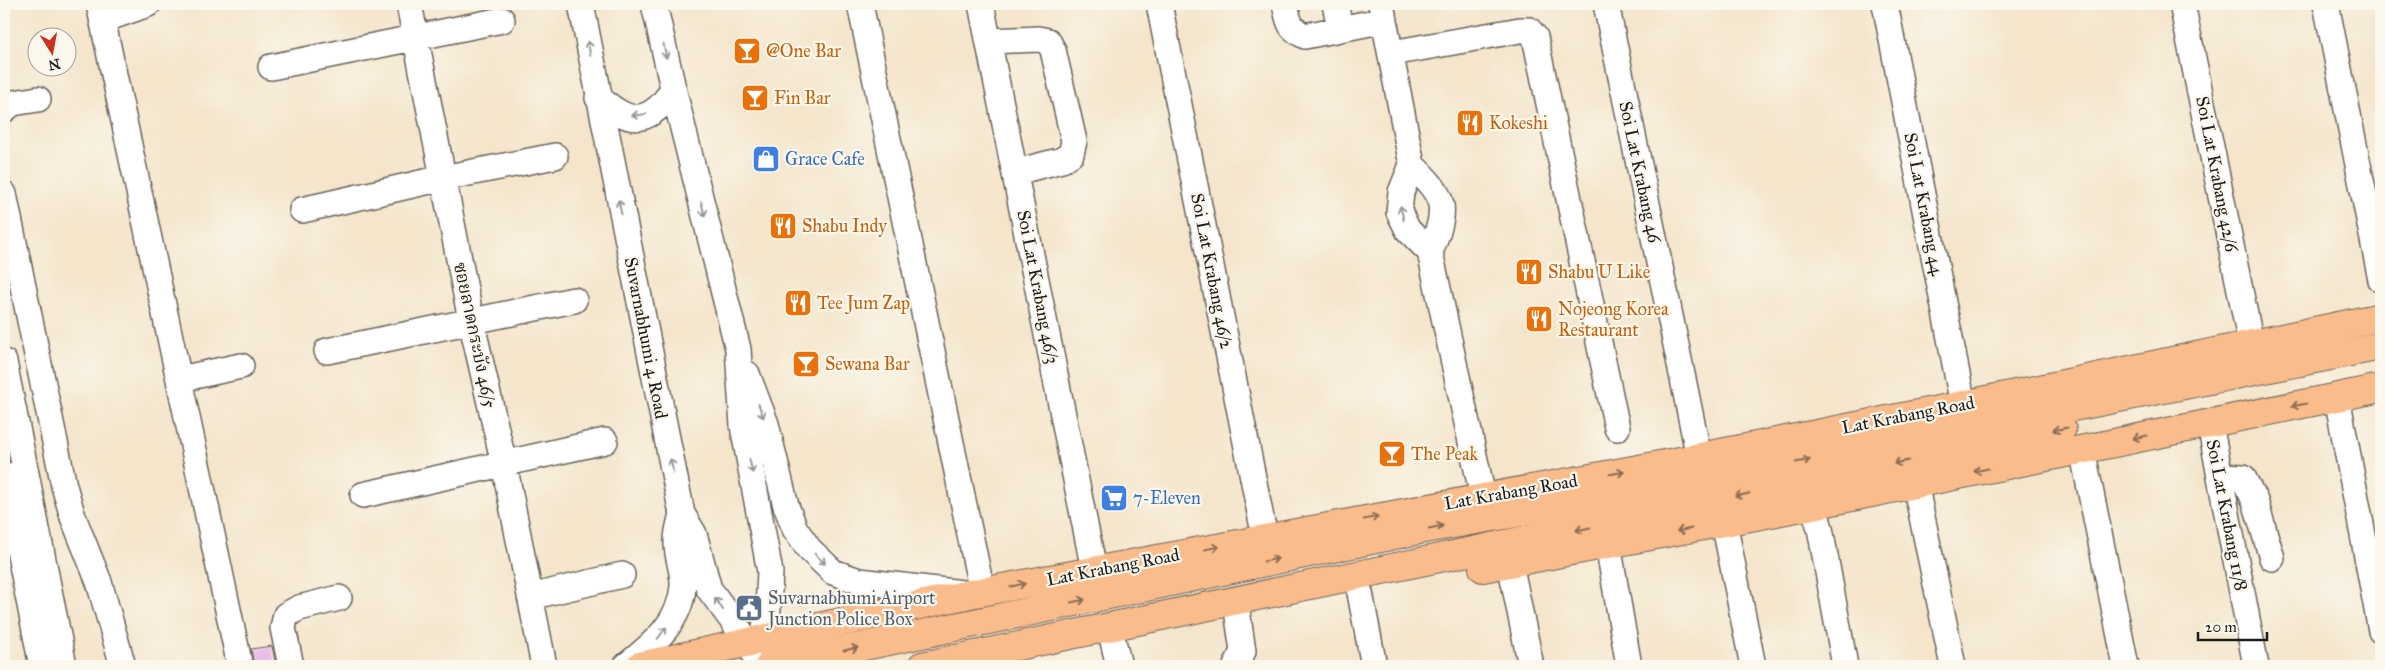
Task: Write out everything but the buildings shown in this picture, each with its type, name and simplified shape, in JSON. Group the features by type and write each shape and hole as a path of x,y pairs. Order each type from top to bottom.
{"main road":[{"name":"Lat Krabang Road","path":"640,666 758,656 976,593 1699,457 1963,405 2381,317"},
{"path":"758,656 1419,530 1727,476 2381,346"},
{"path":"922,666 2381,360"},
{"path":"993,666 1116,654 1238,617 1813,505 2381,388"}],"street":[{"path":"148,4 101,12 240,666"},
{"name":"ซอยลาดกระบัง 46/5","path":"409,4 471,320 504,464 544,666"},
{"name":"Suvarnabhumi 4 Road","path":"582,4 598,98 682,514 694,534 709,588 758,656"},
{"path":"654,4 672,88 738,348 766,424 778,482 795,529 809,548 833,572 859,581 976,593 860,4"},
{"name":"Soi Lat Krabang 46/3","path":"981,4 1094,570"},
{"name":"Soi Lat Krabang 46/2","path":"1159,4 1265,538"},
{"path":"1285,4 1289,22 1294,30 1305,36 1338,15 1383,12 1412,166 1401,192 1399,212 1408,230 1430,252"},
{"name":"Soi Lat Krabang 46","path":"1606,4 1699,457"},
{"name":"Soi Lat Krabang 44","path":"1884,4 1963,405"},
{"name":"Soi Lat Krabang 42/6","path":"2182,4 2251,344"},
{"path":"2326,4 2381,280"},
{"path":"272,67 415,36 502,20"},
{"path":"1392,53 1520,30 1530,30 1535,37 1617,428"},
{"path":"989,41 1048,41 1053,50 1074,141 1071,154 1062,160 1016,172"},
{"path":"598,98 623,116 638,117 654,112 666,102 672,88"},
{"path":"4,110 13,103 38,99"},
{"path":"302,210 443,178 555,156"},
{"path":"1412,166 1433,186 1442,204 1440,225 1430,252 1483,497"},
{"path":"4,194 64,486 73,517 99,582 122,666"},
{"path":"327,351 574,300"},
{"path":"738,348 743,426 770,572 768,609 758,656"},
{"path":"4,362 64,666"},
{"path":"180,379 241,366"},
{"path":"2337,397 2381,632"},
{"name":"Soi Lat Krabang 11/8","path":"2210,424 2256,666"},
{"path":"363,495 605,441"},
{"path":"2082,449 2126,666"},
{"path":"4,474 42,666"},
{"path":"2220,476 2243,477 2250,488 2272,558"},
{"path":"1915,484 1953,666"},
{"path":"1813,505 1820,528 1845,666"},
{"path":"626,666 655,642 666,630 680,603 683,587 677,540 682,514"},
{"path":"1724,522 1753,666"},
{"path":"1608,544 1629,666"},
{"path":"1510,563 1531,666"},
{"path":"530,597 622,575"},
{"path":"1360,593 1374,666"},
{"path":"291,666 283,628 286,615 339,598"},
{"path":"1236,666 1243,651 1238,617"}],"place":[{"name":"@One Bar","path":"747,51"},
{"name":"Fin Bar","path":"755,98"},
{"name":"Kokeshi","path":"1470,123"},
{"name":"Grace Cafe","path":"766,159"},
{"name":"Shabu Indy","path":"783,226"},
{"name":"Shabu U Like","path":"1529,272"},
{"name":"Tee Jum Zap","path":"798,303"},
{"name":"Nojeong Korea Restaurant","path":"1539,319"},
{"name":"Sewana Bar","path":"806,364"},
{"name":"The Peak","path":"1392,454"},
{"name":"7-Eleven","path":"1114,498"},
{"name":"Suvarnabhumi Airport Junction Police Box","path":"749,608"}]}
